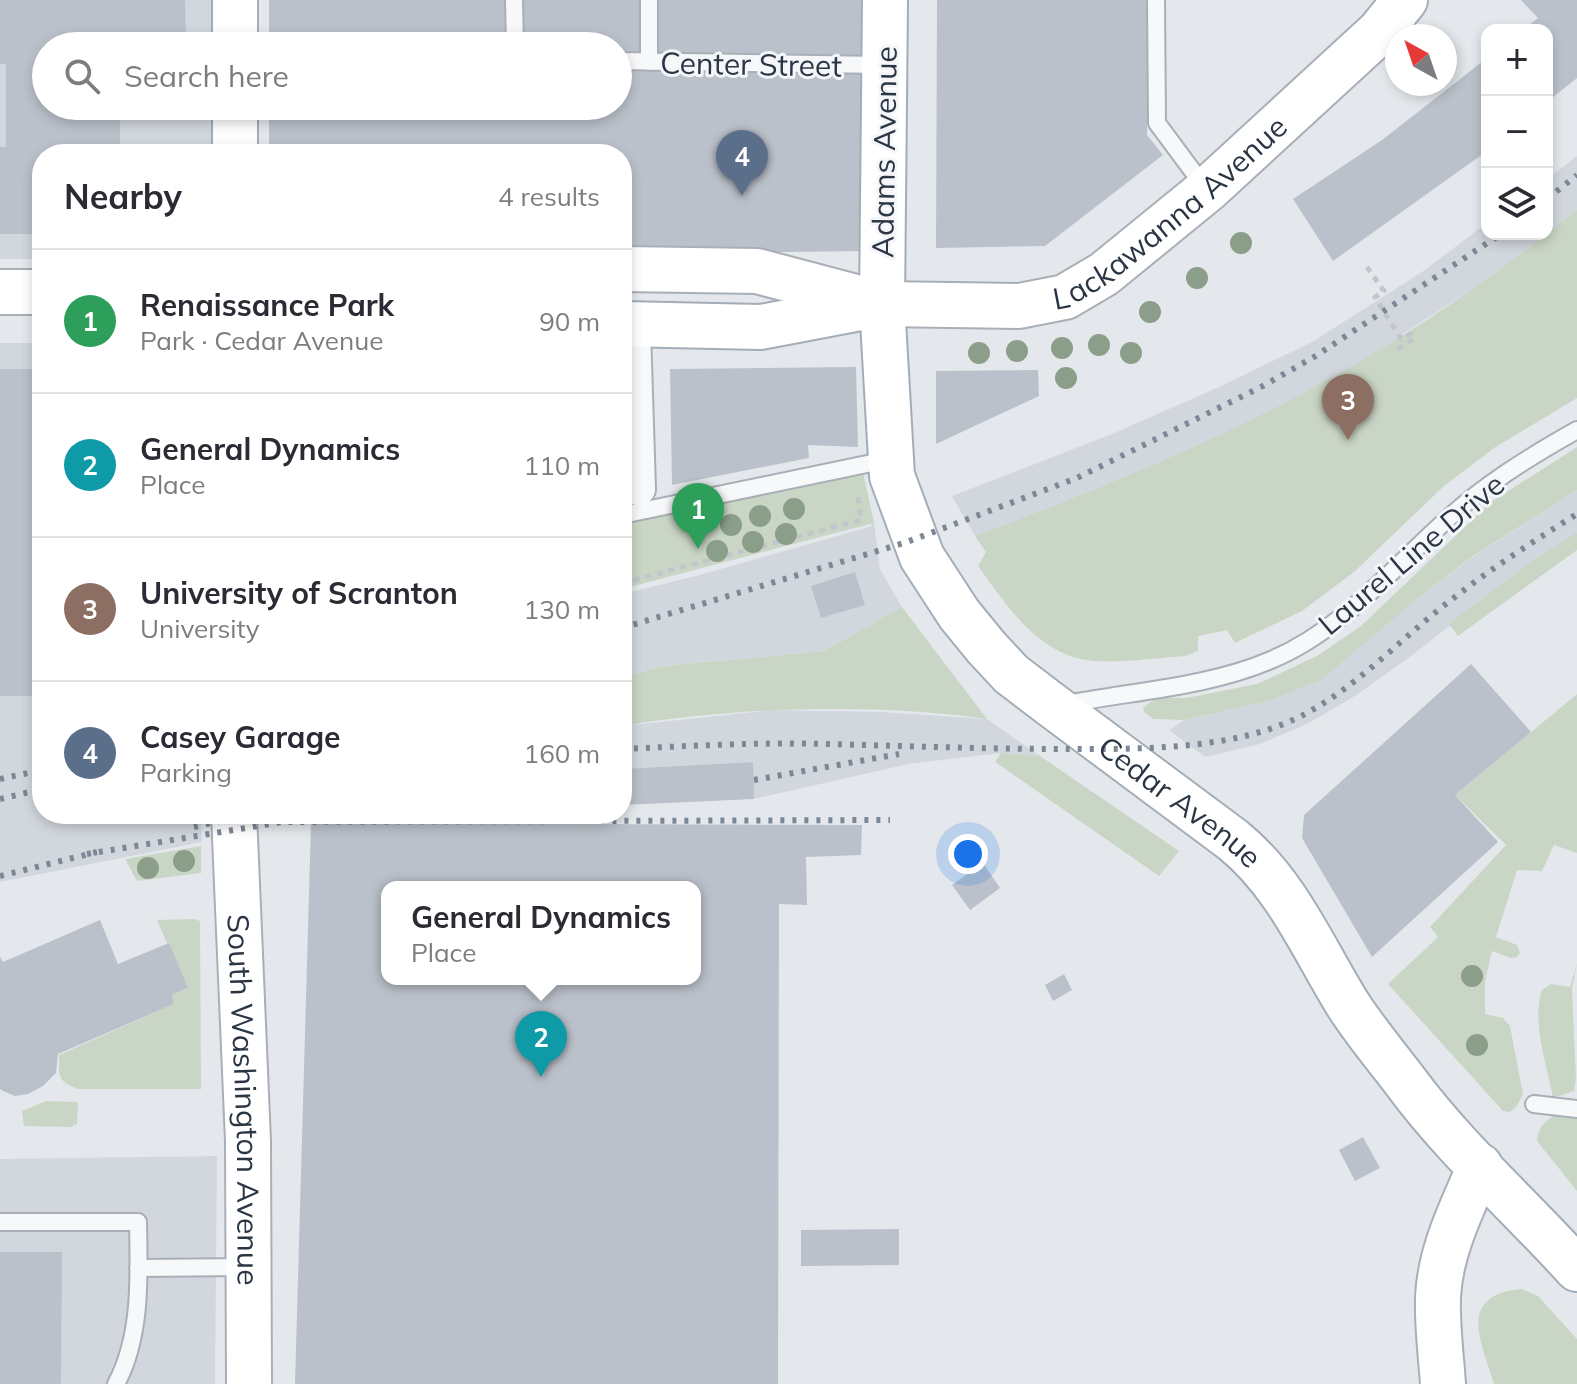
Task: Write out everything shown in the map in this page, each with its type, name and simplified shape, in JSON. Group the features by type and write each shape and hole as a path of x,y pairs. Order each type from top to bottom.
{"main road":[{"path":"235,0 235,32"},
{"name":"Adams Avenue","path":"882,304 885,0"},
{"name":"Lackawanna Avenue","path":"632,327 761,327 882,304 1019,306 1065,297 1104,274 1207,190 1379,32 1405,0"},
{"path":"235,120 235,144"},
{"name":"Lackawanna Avenue","path":"632,269 757,271 882,304"},
{"path":"0,292 32,292"},
{"name":"Cedar Avenue","path":"882,304 892,476 922,557 959,614 1011,674 1233,840 1260,865 1285,897 1350,1007 1430,1114 1577,1269"},
{"name":"South Washington Avenue","path":"234,824 247,1125 249,1384"},
{"path":"1443,1384 1438,1317 1441,1271 1455,1225 1480,1166"}],"lane":[{"path":"514,0 515,32"},
{"path":"649,0 649,62"},
{"path":"1156,0 1157,123 1207,190"},
{"name":"Center Street","path":"632,61 885,65"},
{"name":"Laurel Line Drive","path":"1053,706 1171,687 1229,674 1273,659 1343,615 1443,522 1501,476 1577,430"},
{"path":"632,502 891,459"},
{"path":"1534,1104 1577,1109"},
{"path":"0,1222 138,1222 136,1313 130,1350 116,1384"},
{"path":"138,1268 250,1267"}],"path":[{"path":"1367,267 1384,291 1375,297 1401,339 1411,334 1414,339 1392,352"},
{"path":"632,580 861,520 856,486"}],"shaded area":[{"path":"0,0 215,0 215,32 32,32 32,120 215,120 215,144 32,144 32,259 0,259"},
{"path":"1577,156 1577,209 1553,229 1553,174"},
{"path":"1481,228 1481,240 1540,240 1479,285 1401,335 1233,629 1195,636 1029,609 975,536 952,496 1112,434 1219,387 1312,342 1422,272"},
{"path":"0,343 32,343 32,824 201,824 202,842 0,882"},
{"path":"1577,490 1577,532 1531,562 1355,696 1309,723 1260,744 1205,757 1169,730 1184,720 1268,701 1417,599 1471,558"},
{"path":"874,523 880,569 902,607 824,651 664,666 632,674 632,592 869,527"},
{"path":"773,710 881,712 987,719 1040,756 1001,753 908,764 754,799 752,762 632,768 632,725"},
{"path":"217,1156 215,1384 0,1384 0,1159"}],"green space":[{"path":"1577,209 1577,398 1494,448 1444,486 1354,572 1302,611 1235,643 1227,630 1198,636 1198,651 1186,656 1094,661 1074,657 1041,640 1013,613 978,566 986,552 975,536 1169,458 1283,404 1398,338 1539,240 1553,240 1553,229"},
{"path":"1577,447 1577,490 1470,558 1321,680 1268,701 1184,720 1153,719 1144,712 1143,708 1156,698 1186,698 1257,684 1317,656 1361,626 1491,502"},
{"path":"863,472 874,523 632,586 632,519"},
{"path":"1577,532 1577,550 1458,636 1449,624 1531,562"},
{"path":"902,607 987,719 898,711 804,709 711,715 632,725 632,674 664,666 824,651"},
{"path":"1577,694 1577,853 1554,845 1542,871 1517,870 1496,937 1517,945 1520,953 1511,958 1492,951 1485,981 1485,1014 1503,1018 1510,1026 1523,1094 1510,1112 1503,1111 1388,984 1438,937 1430,927 1506,845 1455,795"},
{"path":"1001,753 1040,756 1179,851 1159,876 995,762"},
{"path":"201,846 201,873 137,881 125,859"},
{"path":"157,920 200,921 201,1089 78,1089 66,1083 59,1073 59,1055 174,1004 172,995 187,989"},
{"path":"1577,963 1572,989 1574,1091 1553,1098 1541,1044 1539,1003 1542,990 1551,984 1570,987"},
{"path":"46,1101 78,1102 77,1124 70,1127 24,1126 22,1111"},
{"path":"1559,1113 1577,1118 1577,1191 1537,1141 1544,1124"},
{"path":"1522,1289 1538,1296 1577,1339 1577,1384 1494,1384 1480,1337 1478,1323 1481,1310 1488,1300 1501,1293"}],"building":[{"path":"0,0 185,0 186,32 32,32 32,120 120,120 120,144 32,144 32,234 0,234 0,147 6,147 6,64 0,64"},
{"path":"269,0 868,0 870,251 632,254 632,144 269,144 269,120 632,120 632,32 269,32"},
{"path":"937,0 1148,0 1147,135 1163,155 1045,246 936,248"},
{"path":"1521,0 1577,0 1577,78 1553,97 1553,24 1530,24 1538,18"},
{"path":"1481,63 1481,155 1333,261 1293,199 1382,140 1438,96 1457,96 1457,81"},
{"path":"856,367 858,447 808,445 809,458 672,485 670,369"},
{"path":"0,369 32,369 32,696 0,696"},
{"path":"1038,370 1039,396 936,444 936,371"},
{"path":"855,572 865,605 821,618 811,586"},
{"path":"1471,664 1531,732 1455,795 1498,842 1372,957 1302,838 1304,815"},
{"path":"753,762 754,799 632,805 632,768"},
{"path":"311,824 862,825 861,855 806,857 807,905 779,904 778,1384 295,1384"},
{"path":"983,863 1000,888 970,910 952,885"},
{"path":"100,920 118,964 169,943 188,988 172,995 174,1004 58,1054 56,1073 43,1086 28,1094 15,1096 3,1091 0,1089 0,957 3,962"},
{"path":"1064,974 1072,990 1053,1001 1045,985"},
{"path":"1363,1137 1380,1168 1355,1181 1339,1150"},
{"path":"899,1229 899,1265 801,1266 801,1230"},
{"path":"0,1252 62,1252 61,1384 0,1384"}],"railway":[{"path":"1553,194 1577,175"},
{"path":"632,625 904,543 1077,478 1261,387 1314,357 1492,240"},
{"path":"632,749 827,744 1123,749 1187,745 1249,735 1305,714 1337,694 1461,592 1577,514"},
{"path":"754,780 899,754"},
{"path":"0,779 32,772"},
{"path":"0,799 32,791"},
{"path":"632,821 890,820"},
{"path":"194,827 207,824"},
{"path":"87,854 270,824"},
{"path":"0,876 97,852"}],"place":[{"name":"Casey Garage","path":"742,196"},
{"name":"University of Scranton","path":"1348,440"},
{"name":"Renaissance Park","path":"698,549"},
{"name":"General Dynamics","path":"541,1077"}]}
